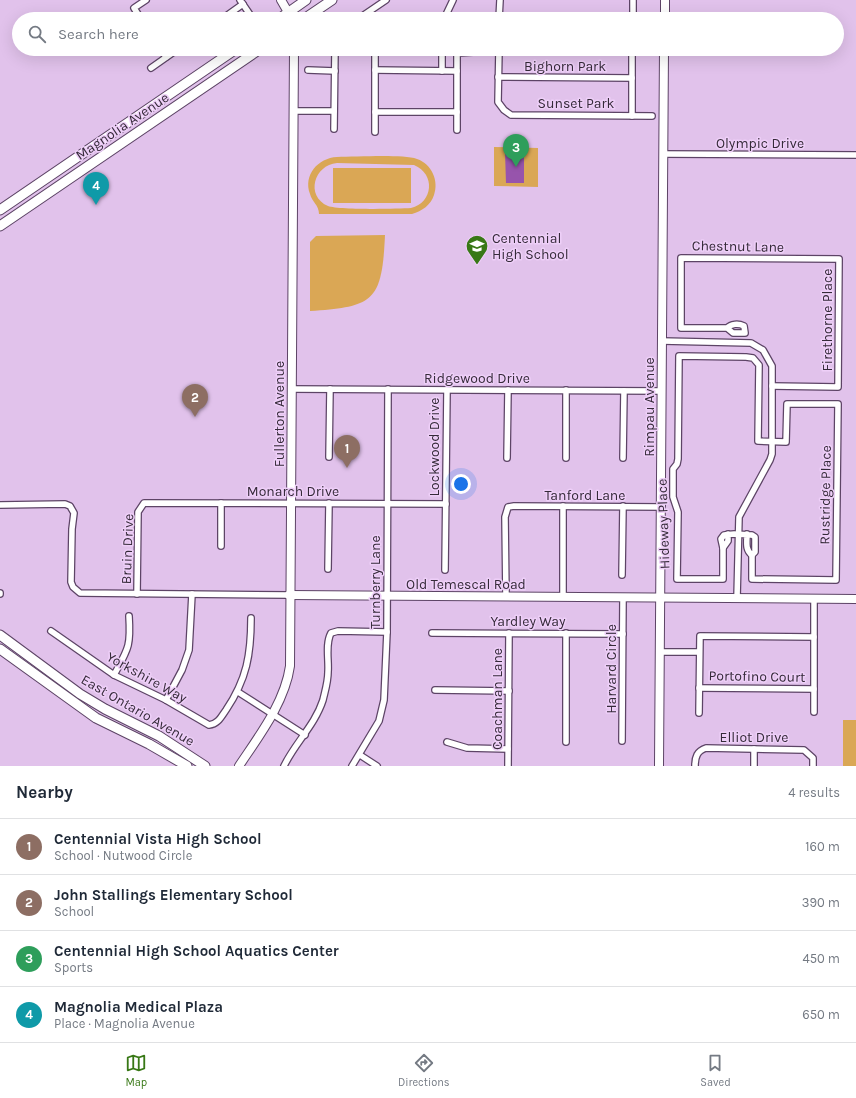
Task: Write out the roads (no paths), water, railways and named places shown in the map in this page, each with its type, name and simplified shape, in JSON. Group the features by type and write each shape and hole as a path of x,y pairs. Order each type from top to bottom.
{"main road":[{"path":"281,0 289,12"},
{"path":"294,12 306,0"},
{"path":"314,12 332,0"},
{"path":"665,0 665,12"},
{"name":"Magnolia Avenue","path":"0,210 226,56"},
{"name":"Magnolia Avenue","path":"0,226 250,56"},
{"name":"Fullerton Avenue","path":"239,766 272,714 289,676 294,56"},
{"name":"Rimpau Avenue","path":"659,766 661,652 664,56"},
{"path":"208,68 215,80"},
{"path":"55,173 62,184"},
{"name":"Old Temescal Road","path":"289,595 856,599"},
{"name":"East Ontario Avenue","path":"0,635 80,694 106,710 159,736 204,766"},
{"name":"East Ontario Avenue","path":"0,649 96,718 149,744 187,766"}],"street":[{"path":"137,12 134,8 146,0"},
{"path":"372,12 386,0"},
{"path":"447,12 453,0"},
{"path":"499,12 500,0"},
{"path":"633,0 633,12"},
{"path":"230,12 242,2 248,12"},
{"path":"334,129 335,56"},
{"path":"375,132 376,56"},
{"path":"442,56 442,71"},
{"path":"457,56 457,130"},
{"path":"498,77 499,56"},
{"path":"632,56 632,116"},
{"path":"151,68 166,57"},
{"path":"308,70 335,71"},
{"path":"375,70 457,71"},
{"name":"Bighorn Park","path":"498,77 632,78"},
{"name":"Sunset Park","path":"498,77 498,102 502,108 511,115 652,116"},
{"path":"294,111 334,111"},
{"path":"375,112 457,112"},
{"name":"Olympic Drive","path":"663,154 856,155"},
{"name":"Chestnut Lane","path":"727,328 733,333 745,333 745,329 741,325 730,325 727,328 681,328 681,258 839,259"},
{"name":"Firethorne Place","path":"772,386 838,387 839,259"},
{"path":"744,342 745,333"},
{"path":"662,341 744,342 759,347 769,357 773,372 772,442 770,460 739,517 737,598"},
{"name":"Hideway Place","path":"677,579 678,512 674,497 674,468 678,459 678,356 746,357 755,360 759,365 758,441 772,442"},
{"name":"Ridgewood Drive","path":"292,389 662,391"},
{"path":"329,457 330,389"},
{"name":"Turnberry Lane","path":"352,766 372,734 382,711 385,688 387,632 388,389"},
{"name":"Lockwood Drive","path":"445,570 447,390"},
{"path":"507,458 508,390"},
{"path":"566,390 566,458"},
{"path":"623,458 624,391"},
{"name":"Rustridge Place","path":"677,579 723,579 724,548 721,539 724,535 728,534 747,534 748,552 752,555 752,579 836,580 838,404 787,404 786,442 772,442"},
{"name":"Monarch Drive","path":"141,506 148,502 446,504"},
{"path":"221,503 221,546"},
{"path":"328,569 329,503"},
{"name":"Old Temescal Road","path":"0,505 65,504 70,506 74,513 72,529 71,582 76,591 80,593 289,595"},
{"name":"Bruin Drive","path":"137,594 138,512 141,506"},
{"path":"563,506 563,597"},
{"path":"622,575 623,506"},
{"name":"Tanford Lane","path":"506,597 505,517 508,507 662,507"},
{"path":"166,700 182,670 189,650 192,594"},
{"name":"Harvard Circle","path":"622,741 623,597"},
{"path":"814,599 814,712"},
{"path":"114,676 128,649 131,639 129,616"},
{"path":"251,618 249,660 238,692 305,735"},
{"path":"284,766 317,715 326,688 328,675 327,640 330,633 338,630 387,632"},
{"name":"Yorkshire Way","path":"51,631 114,676 166,700 205,724 213,725 219,721 238,692"},
{"name":"Yardley Way","path":"432,633 623,634"},
{"name":"Coachman Lane","path":"508,766 509,633"},
{"path":"566,634 566,742"},
{"path":"699,713 700,636 814,637"},
{"path":"661,652 700,652"},
{"name":"Portofino Court","path":"699,688 814,689"},
{"path":"434,690 509,691"},
{"path":"447,742 467,748 508,749"},
{"name":"Elliot Drive","path":"695,766 695,759 699,751 706,748 800,749 808,752 813,758 812,766"},
{"path":"754,749 754,766"},
{"path":"360,755 377,766"}],"place":[{"name":"Centennial High School Aquatics Center","path":"516,167"},
{"name":"Magnolia Medical Plaza","path":"96,205"},
{"name":"Centennial High School","path":"477,266"},
{"name":"John Stallings Elementary School","path":"195,417"},
{"name":"Centennial Vista High School","path":"347,468"}]}
